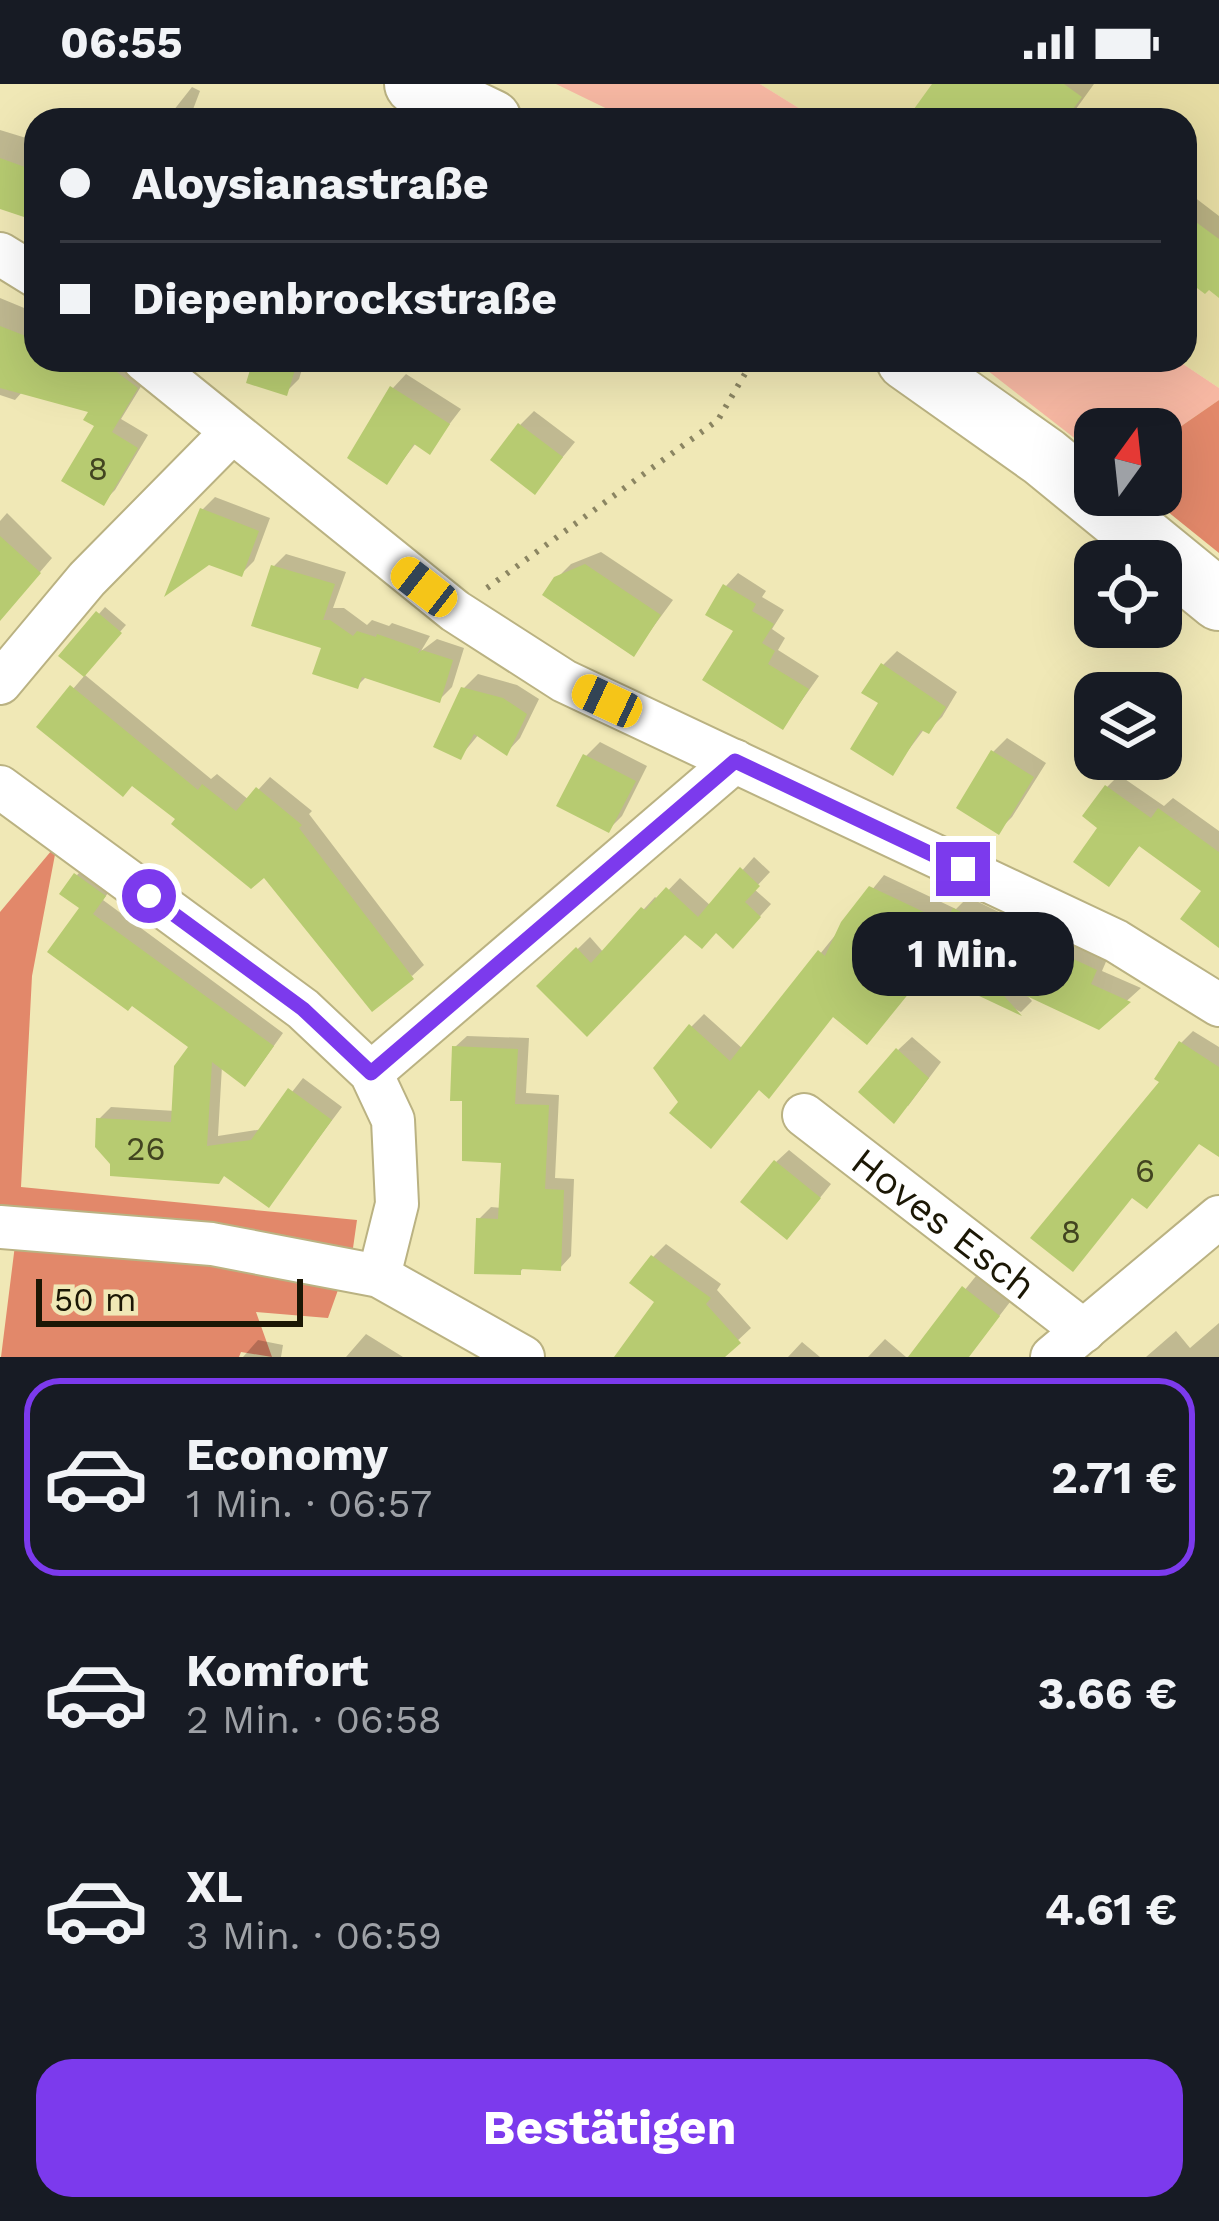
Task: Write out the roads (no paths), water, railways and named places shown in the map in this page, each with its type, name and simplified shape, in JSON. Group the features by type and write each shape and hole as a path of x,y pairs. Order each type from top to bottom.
{"main road":[{"path":"415,84 466,108"},
{"path":"925,372 1062,471 1219,601"}],"street":[{"path":"159,372 455,611 564,681 1116,941 1219,1005"},
{"path":"0,683 87,579 232,432"},
{"path":"371,1073 735,761"},
{"path":"0,787 303,1009 371,1073 393,1120 397,1204 380,1276"},
{"name":"Hoves Esch","path":"804,1115 1068,1344 1219,1217"},
{"path":"1,1231 212,1244 380,1276 523,1357"}]}
